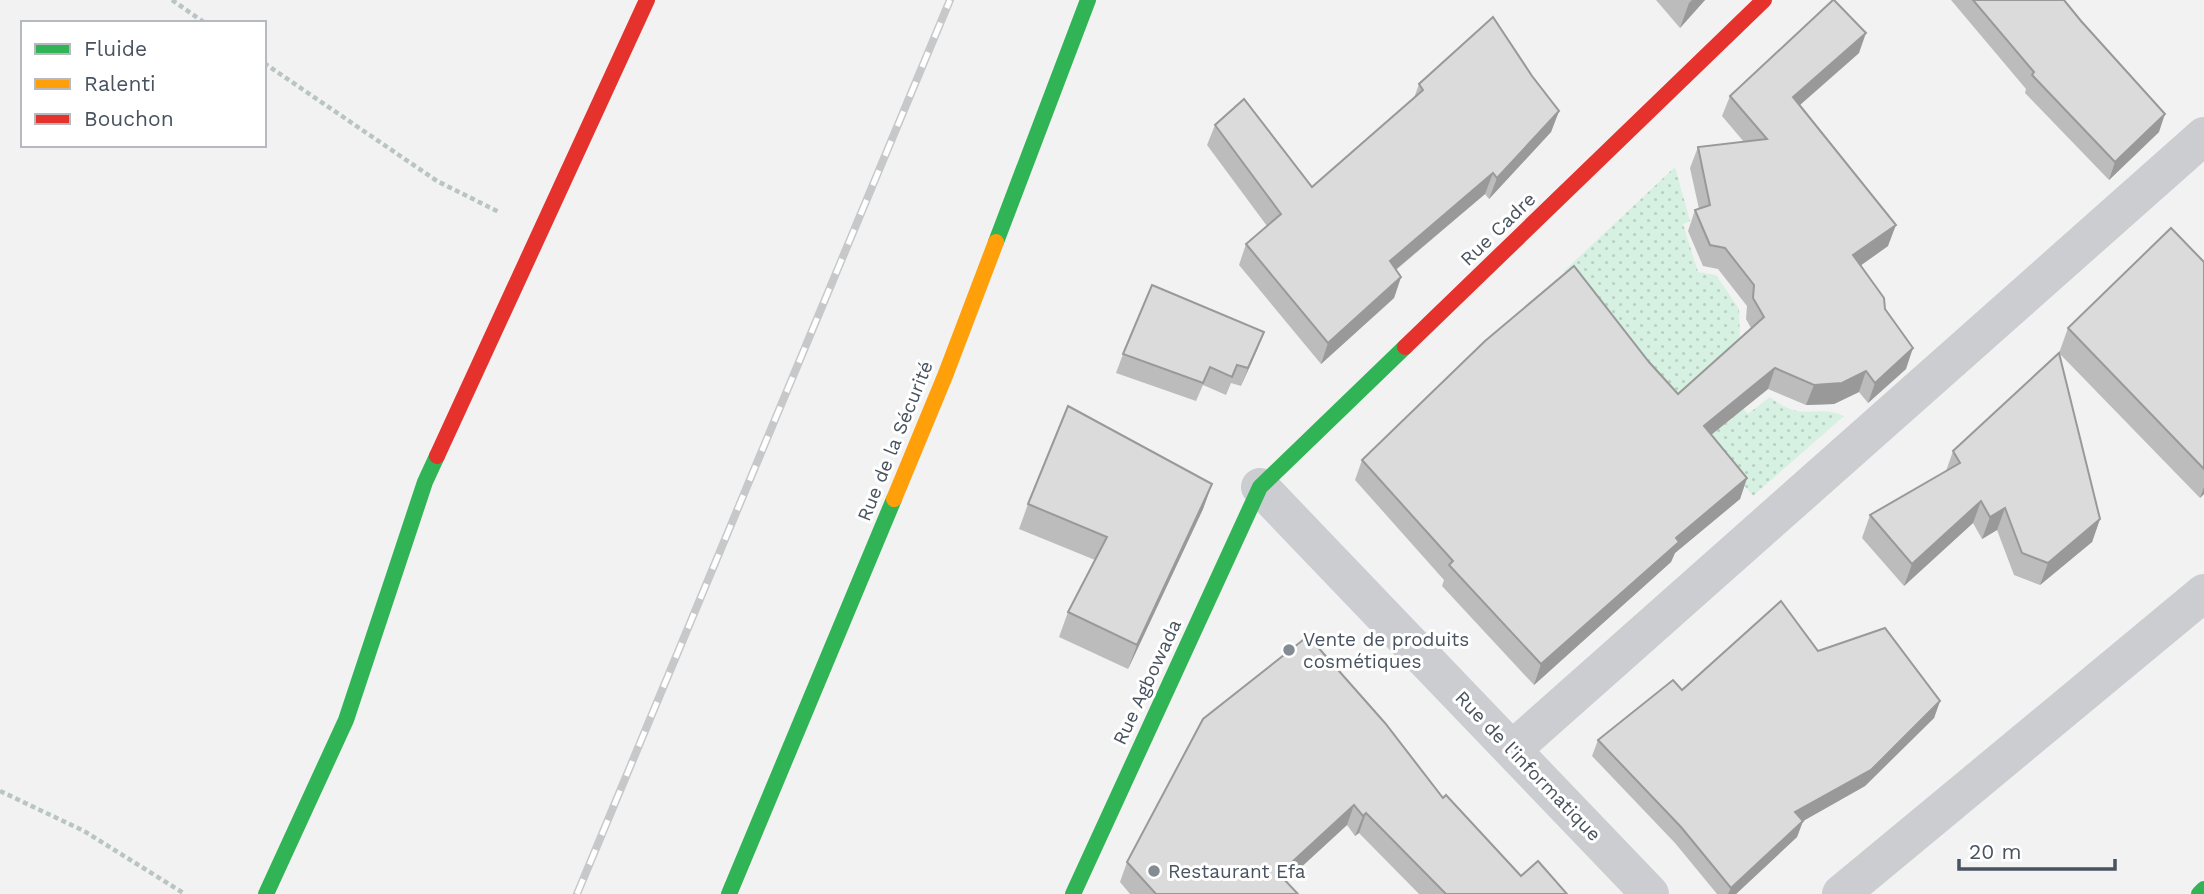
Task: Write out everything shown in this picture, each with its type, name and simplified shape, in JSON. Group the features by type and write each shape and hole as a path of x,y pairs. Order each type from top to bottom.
{"main road":[{"path":"266,894 346,719 425,482 647,0"},
{"name":"Rue de la Sécurité","path":"729,894 944,376 1088,0"},
{"name":"Rue Cadre","path":"1259,487 1764,0"},
{"name":"Rue Agbowada","path":"1073,894 1259,487"},
{"path":"2199,894 2204,889"}],"street":[{"path":"1513,750 2204,136"},
{"name":"Rue de l'informatique","path":"1259,487 1650,894"},
{"path":"1841,894 2204,593"}],"path":[{"path":"172,0 202,21"},
{"path":"266,64 437,181 540,233"},
{"path":"0,791 84,831 185,894"}],"green space":[{"path":"1675,167 1690,221 1683,224 1698,272 1716,275 1739,309 1740,342 1709,370 1748,414 1770,397 1792,410 1825,411 1844,416 1753,496 1564,271"}],"building":[{"path":"1833,0 1866,33 1793,97 1896,225 1853,255 1884,298 1885,309 1913,348 1875,383 1866,371 1842,383 1814,385 1775,368 1704,426 1747,478 1676,538 1679,542 1541,664 1449,565 1453,561 1362,460 1485,341 1574,266 1649,362 1678,394 1764,317 1753,298 1754,285 1725,248 1710,245 1695,210 1710,205 1698,147 1767,139 1730,96"},
{"path":"1973,0 2064,0 2165,114 2115,162 2032,75 2034,72"},
{"path":"1493,17 1559,111 1497,178 1493,173 1390,261 1401,277 1328,343 1246,244 1281,214 1215,125 1244,99 1312,187 1423,90 1419,84"},
{"path":"2171,228 2204,262 2204,469 2068,328"},
{"path":"1152,285 1264,332 1248,368 1237,365 1232,377 1210,367 1203,383 1123,354"},
{"path":"2059,353 2100,519 2048,563 2022,553 2005,508 1990,517 1981,501 1912,564 1870,515 1960,463 1953,451"},
{"path":"1068,406 1212,484 1137,645 1068,612 1107,537 1028,504"},
{"path":"1781,601 1818,651 1885,628 1940,701 1871,770 1795,812 1803,821 1731,888 1681,827 1598,740 1673,680 1682,690"},
{"path":"1308,636 1385,723 1443,798 1446,795 1521,876 1538,861 1567,894 1446,894 1366,813 1363,816 1354,805 1279,874 1298,894 1156,894 1127,862 1203,719"}],"railway":[{"path":"577,894 950,0"}],"traffic: fast":[{"path":"996,242 1088,0"},
{"path":"1073,894 1260,487 1405,347"},
{"path":"266,894 346,720 425,482 437,456"},
{"path":"729,894 894,499"},
{"path":"2199,894 2204,889"}],"traffic: slow":[{"path":"894,499 996,242"}],"traffic: jam":[{"path":"437,456 647,0"},
{"path":"1405,347 1764,0"}],"place":[{"name":"Vente de produits cosmétiques","path":"1289,650"},
{"name":"Restaurant Efa","path":"1154,871"}]}
